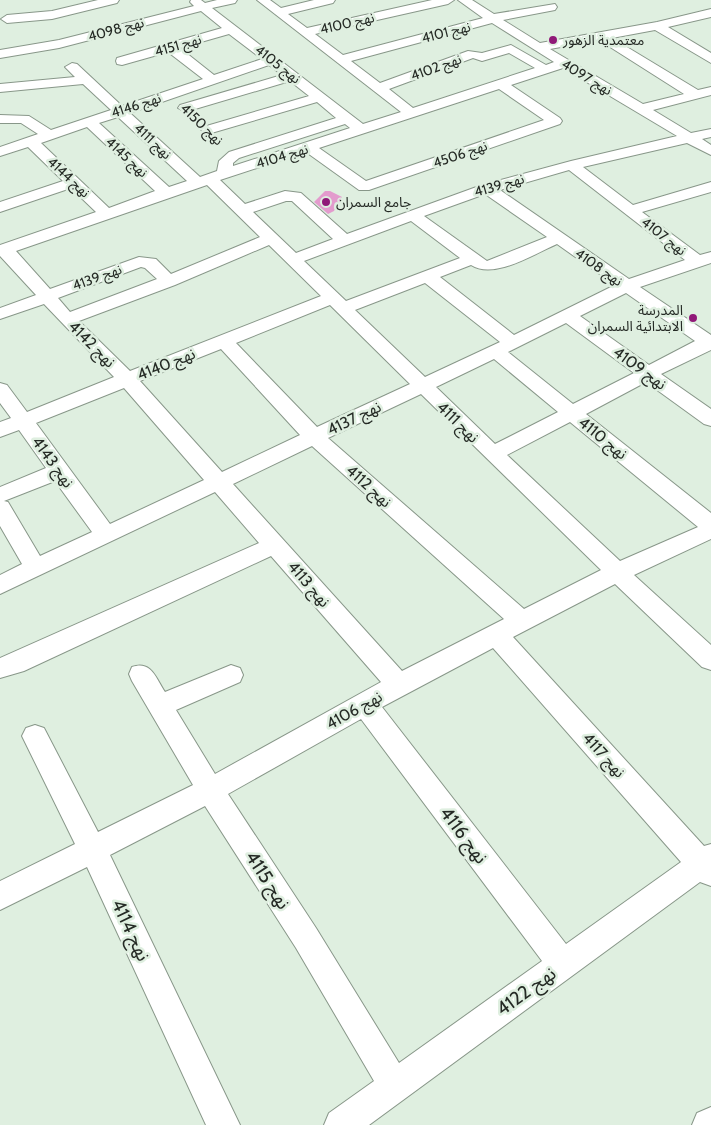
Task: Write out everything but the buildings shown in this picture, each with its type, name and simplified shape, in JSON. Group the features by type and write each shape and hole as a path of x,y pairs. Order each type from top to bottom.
{"street":[{"path":"37,17 46,0"},
{"path":"7,19 37,17 113,0"},
{"name":"نهج 4098","path":"0,54 59,44 198,3 231,0"},
{"path":"263,0 411,113"},
{"path":"280,12 329,0"},
{"name":"نهج 4100","path":"305,32 448,0"},
{"name":"نهج 4097","path":"464,0 538,47 711,151"},
{"name":"نهج 4105","path":"198,3 361,130"},
{"name":"نهج 4101","path":"342,59 484,22 492,18 551,7"},
{"path":"538,47 657,26 711,13"},
{"path":"657,26 711,59"},
{"name":"نهج 4151","path":"122,61 233,29"},
{"path":"601,36 696,95"},
{"path":"170,47 212,80"},
{"name":"نهج 4102","path":"380,88 473,54 482,57 508,49 545,69"},
{"name":"نهج 4146","path":"0,152 272,60"},
{"name":"نهج 4104","path":"3,250 166,193 310,148 565,63"},
{"name":"نهج 4111","path":"72,67 120,110 210,179 294,258 421,386 616,573 711,660"},
{"path":"185,108 294,76"},
{"path":"0,88 86,80"},
{"name":"نهج 4506","path":"310,148 364,187 555,121 500,84"},
{"path":"641,109 711,91"},
{"name":"نهج 4150","path":"169,95 234,155"},
{"path":"208,130 320,98"},
{"path":"0,120 24,119 49,134"},
{"path":"210,179 234,155 347,119"},
{"name":"نهج 4145","path":"89,121 166,193"},
{"name":"نهج 4139","path":"294,258 487,188 571,165 711,133"},
{"name":"نهج 4144","path":"30,141 76,182 107,214"},
{"name":"نهج 4107","path":"571,165 631,210 707,259"},
{"path":"0,207 76,182"},
{"name":"نهج 4107","path":"631,210 711,187"},
{"name":"نهج 4108","path":"487,188 709,343"},
{"path":"242,210 285,196 296,196 344,240"},
{"path":"413,215 483,266 492,266 558,238"},
{"name":"نهج 4139","path":"67,319 169,281 271,238"},
{"name":"نهج 4142","path":"3,250 67,319 127,379 218,484"},
{"name":"نهج 4140","path":"0,430 224,341 472,259"},
{"name":"نهج 4137","path":"0,584 218,484 513,343 626,286 707,259"},
{"name":"نهج 4139","path":"47,296 143,261 150,263 169,281"},
{"path":"426,275 513,343"},
{"path":"0,314 47,296"},
{"name":"نهج 4109","path":"568,316 711,420"},
{"name":"نهج 4112","path":"224,341 314,437 523,622"},
{"path":"492,454 647,373 709,343"},
{"name":"نهج 4110","path":"495,351 711,525"},
{"name":"نهج 4143","path":"0,389 106,535"},
{"path":"0,495 59,471"},
{"name":"نهج 4113","path":"218,484 275,545 399,685"},
{"path":"0,508 36,568"},
{"name":"نهج 4106","path":"0,896 210,790 399,685 616,573 711,530"},
{"path":"0,668 15,664 275,545"},
{"name":"نهج 4117","path":"497,636 708,865"},
{"name":"نهج 4115","path":"141,674 210,790 306,938 395,1086"},
{"path":"161,706 231,674"},
{"name":"نهج 4116","path":"365,705 563,965"},
{"name":"نهج 4114","path":"35,736 93,850 223,1125"},
{"name":"نهج 4122","path":"341,1125 563,965 708,865"}],"place":[{"name":"معتمدية الزهور","path":"553,40"},
{"name":"جامع السمران","path":"326,202"},
{"name":"المدرسة الابتدائية السمران","path":"693,318"}]}
